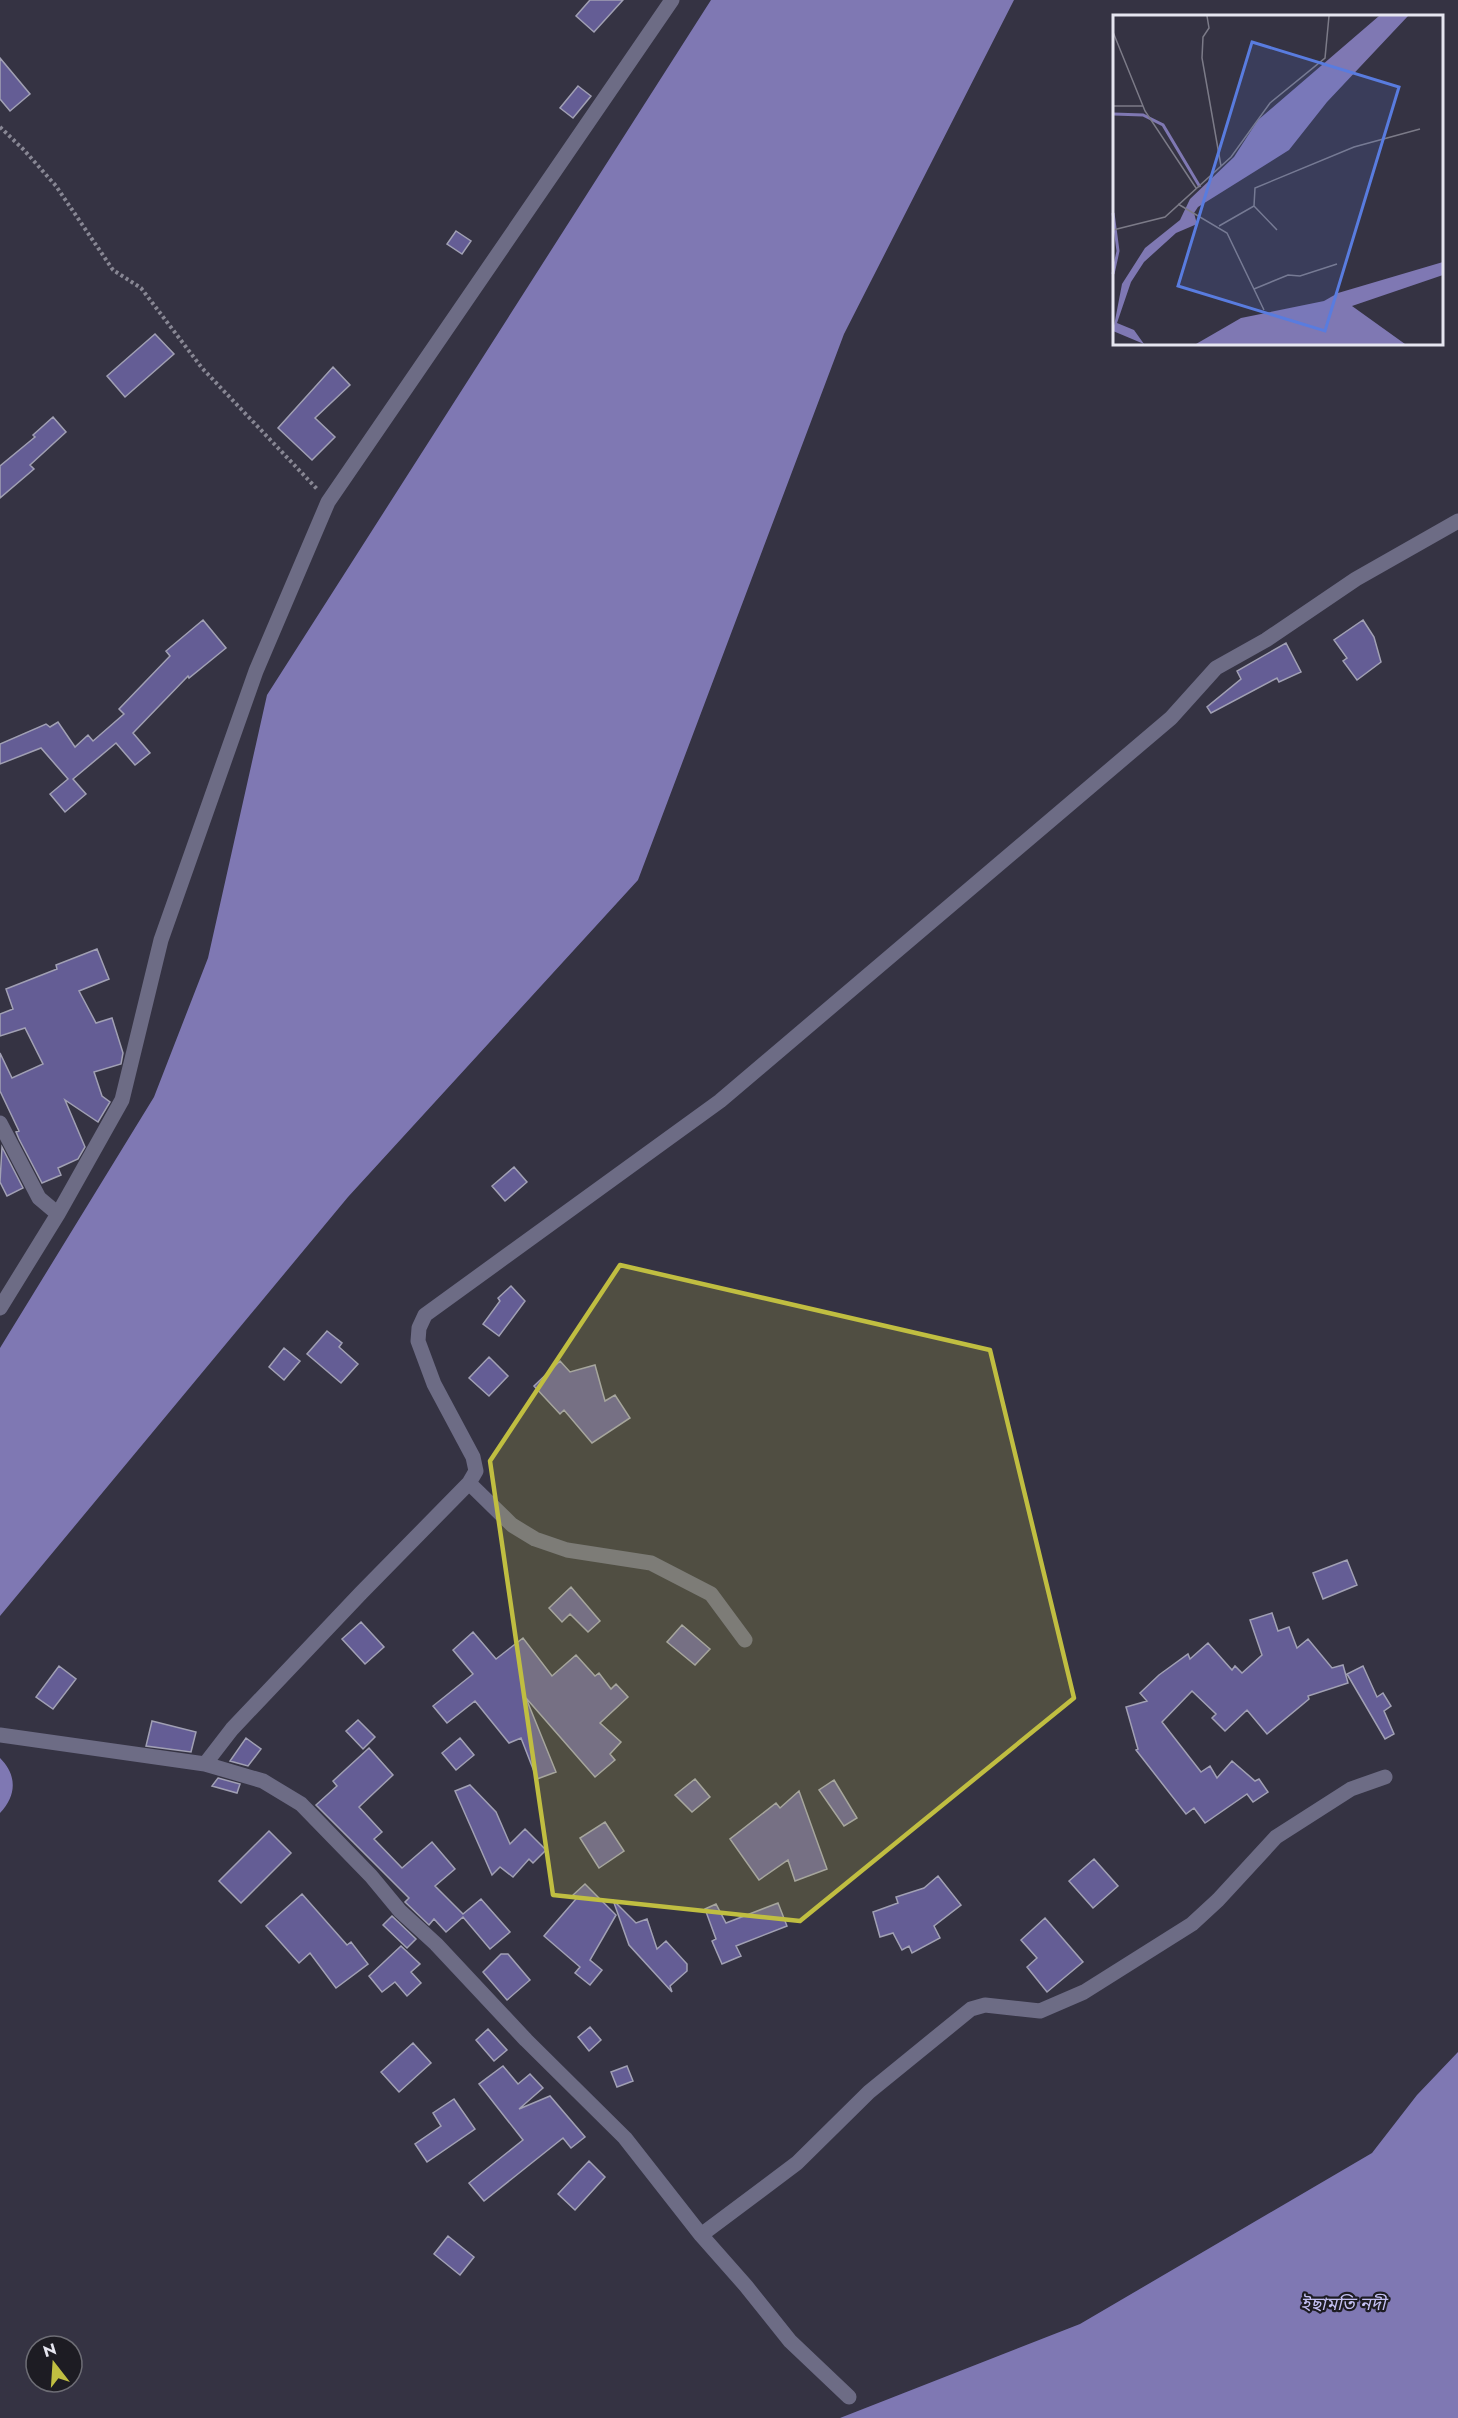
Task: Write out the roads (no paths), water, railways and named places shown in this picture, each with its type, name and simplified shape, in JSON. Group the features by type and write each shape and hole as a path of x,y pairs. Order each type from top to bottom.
{"street":[{"path":"0,1308 58,1214 122,1100 161,940 256,671 328,502 672,0"},
{"path":"205,1764 232,1730 396,1556 470,1483 476,1471 473,1457 435,1384 418,1341 419,1328 425,1315 720,1101 1171,718 1216,668 1266,640 1356,579 1458,521"},
{"path":"0,1123 39,1198 58,1214"},
{"path":"470,1483 512,1525 536,1539 567,1550 651,1563 711,1594 745,1641"},
{"path":"0,1735 205,1764 263,1781 301,1804 526,2040 625,2138 701,2235 790,2341 849,2397"},
{"path":"701,2235 797,2163 869,2092 971,2009 985,2005 1040,2011 1084,1992 1192,1924 1218,1900 1276,1837 1351,1790 1385,1777"}],"water":[{"path":"711,0 1014,0 844,334 638,880 348,1197 0,1616 0,1348 154,1097 208,958 267,695"},
{"path":"0,1758 10,1771 13,1785 10,1799 0,1813"},
{"name":"ইছামতি নদী","path":"1458,2052 1458,2418 840,2418 1080,2324 1372,2153 1417,2095"}]}
